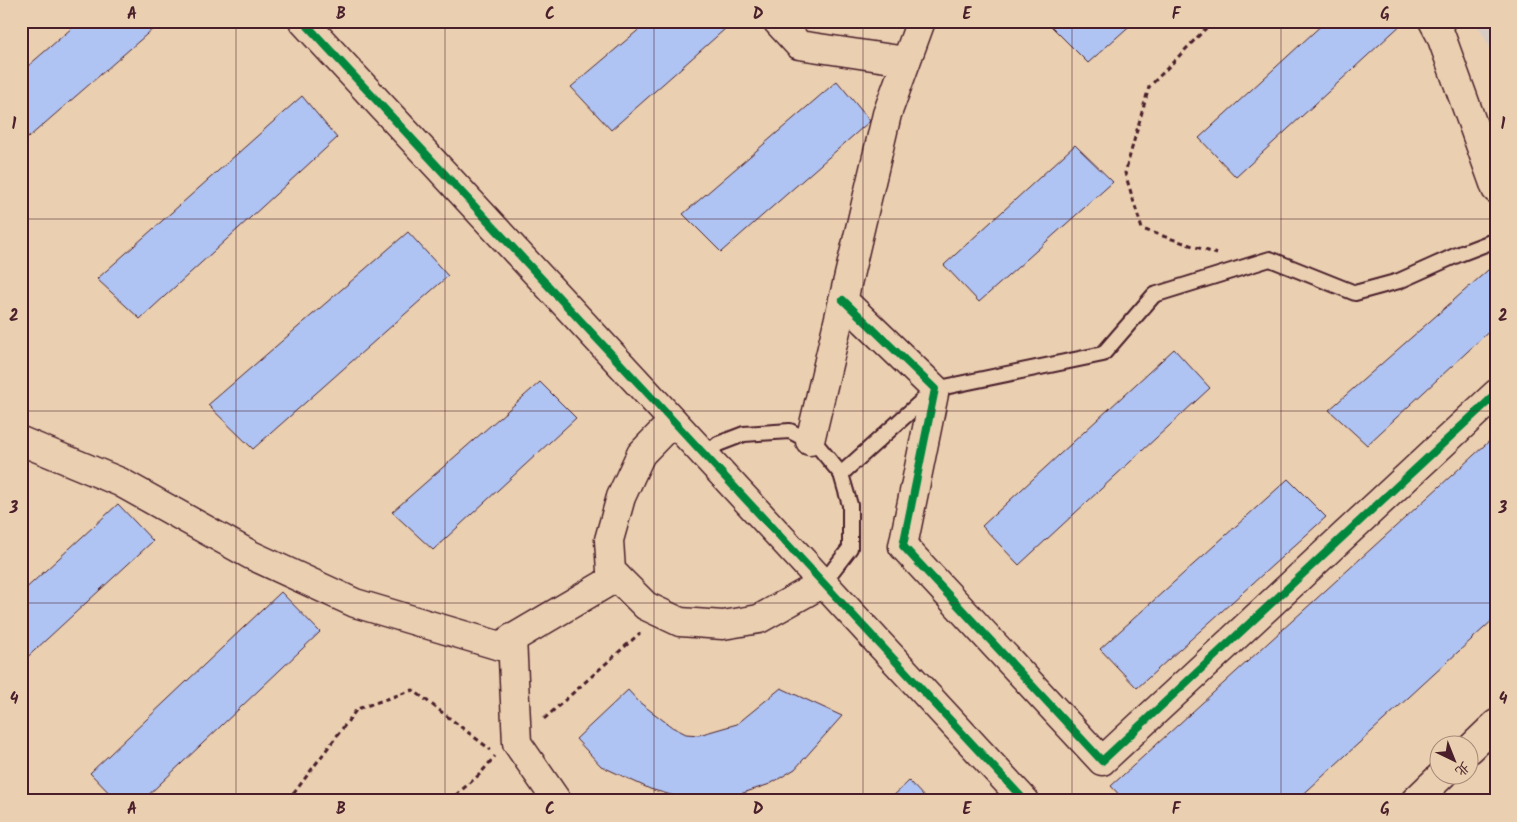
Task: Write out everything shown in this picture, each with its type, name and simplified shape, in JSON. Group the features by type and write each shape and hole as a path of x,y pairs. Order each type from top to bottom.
{"street":[{"path":"303,21 1025,801"},
{"path":"777,21 799,45 906,61"},
{"path":"810,441 887,114 920,21"},
{"path":"1433,21 1441,36 1496,189"},
{"path":"843,300 935,389 903,546 1102,761 1496,394"},
{"path":"673,421 641,454 621,497 609,540 612,571 617,577 646,606 662,614 680,622 723,625 758,619 823,583"},
{"path":"21,441 120,482 251,555 355,603 500,646 617,577"},
{"path":"512,638 517,743 557,801"},
{"path":"1480,739 1496,724"},
{"path":"1415,801 1433,784"}],"lane":[{"path":"841,474 935,389 1103,354 1154,295 1270,259 1356,293 1399,281 1496,240"},
{"path":"705,455 718,444 744,434 790,431 817,445 841,474 850,505 850,548 823,583"}],"path":[{"path":"1213,21 1149,87 1125,173 1142,229 1250,265"},
{"path":"517,743 662,614"},
{"path":"288,801 292,793 357,709 413,690 497,755 480,774 449,801"},
{"path":"292,793 302,801"}],"shaded area":[{"path":"1475,21 1496,21 1496,57"}],"building":[{"path":"80,21 162,21 21,144 21,72"},
{"path":"649,21 734,21 611,130 571,87"},
{"path":"1052,21 1135,21 1088,63 1049,24"},
{"path":"1326,21 1405,21 1236,177 1199,138"},
{"path":"837,81 870,121 721,252 683,214"},
{"path":"302,96 337,138 140,319 97,279"},
{"path":"1075,145 1113,182 979,302 944,265"},
{"path":"408,232 448,276 253,449 208,405"},
{"path":"1496,263 1496,325 1367,445 1329,410"},
{"path":"1174,349 1210,388 1019,565 982,526"},
{"path":"540,382 576,418 433,550 392,512"},
{"path":"1496,435 1496,617 1296,801 1125,801 1111,786"},
{"path":"1288,479 1326,517 1137,688 1100,649"},
{"path":"118,504 153,541 21,663 21,593"},
{"path":"281,592 320,632 142,801 117,801 90,773"},
{"path":"781,688 842,716 795,769 770,784 737,795 682,798 650,789 601,766 576,739 628,690 639,702 672,727 686,734 699,735 737,724"},
{"path":"909,781 928,801 888,801"}],"cycle path":[{"path":"303,21 1025,801"},
{"path":"843,300 935,389 903,546 1102,761 1496,394"}]}
